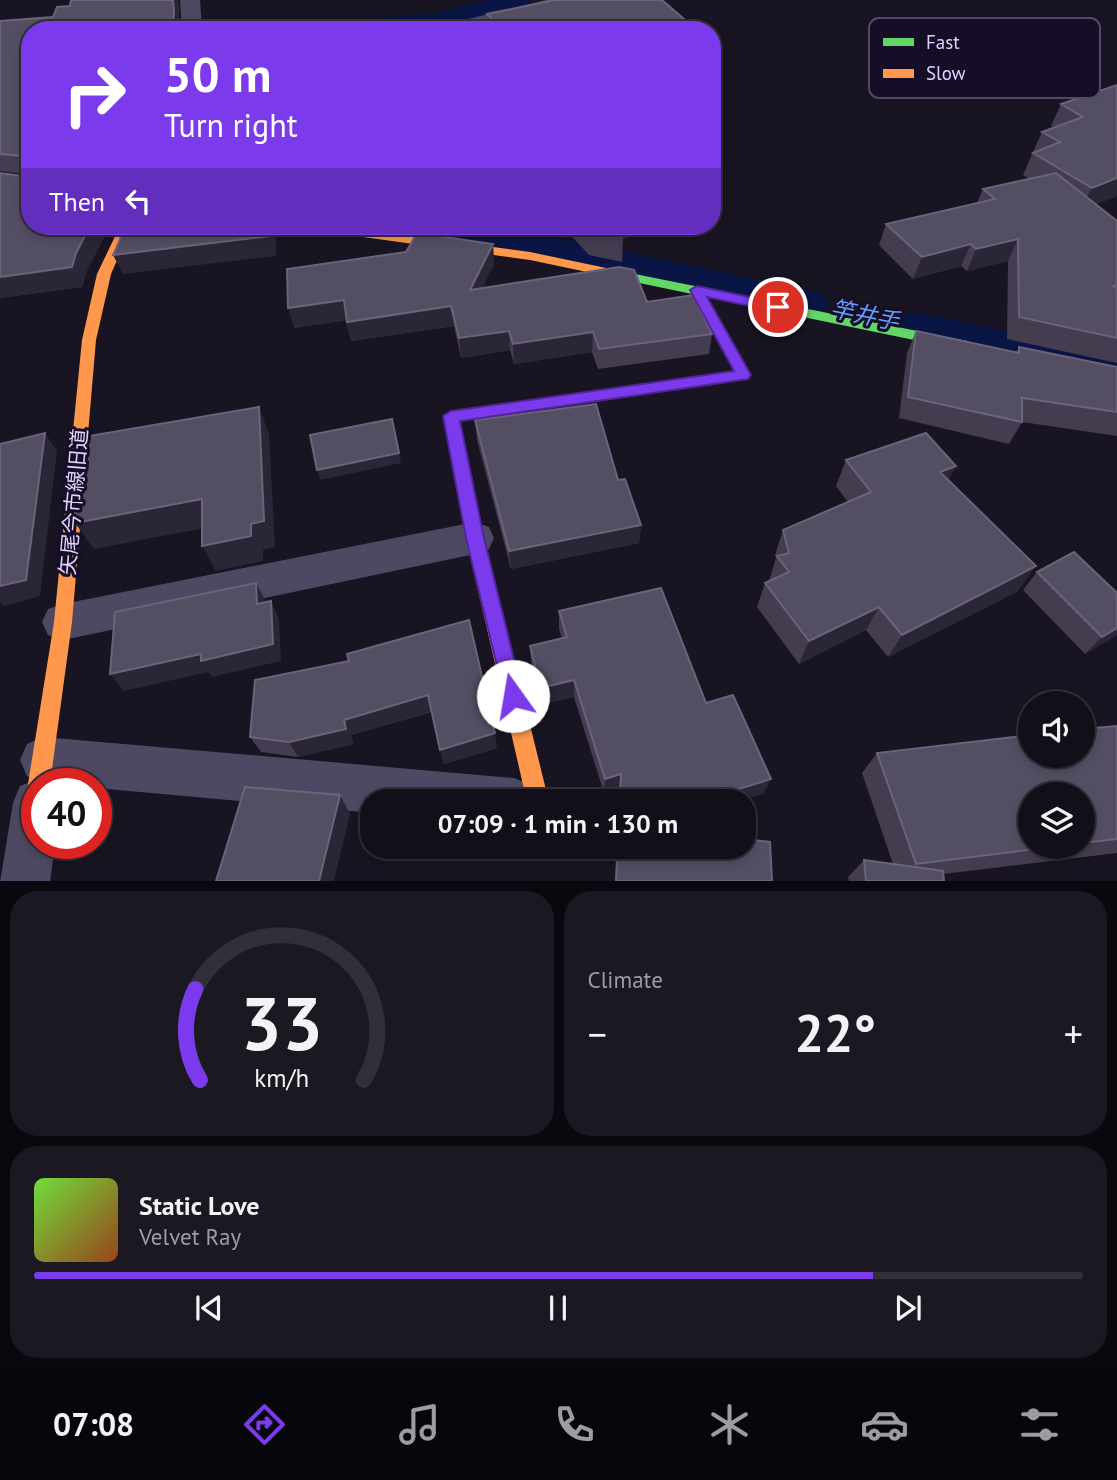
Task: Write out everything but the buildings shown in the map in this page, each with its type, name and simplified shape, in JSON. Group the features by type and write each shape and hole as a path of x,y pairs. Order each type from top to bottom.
{"street":[{"path":"190,0 191,21"},
{"path":"479,21 493,9 570,0"},
{"name":"矢尾今市線旧道","path":"42,768 63,622 89,340 104,274 122,235"},
{"path":"377,235 530,256 981,349"},
{"path":"535,789 475,538 451,416 743,375 697,290"},
{"path":"63,622 475,538"},
{"path":"112,785 360,796"},
{"name":"矢尾今市線旧道","path":"25,881 28,859"}],"waterway":[{"path":"436,21 519,0"},
{"name":"竿井手","path":"473,235 519,241 809,303"},
{"name":"竿井手","path":"915,326 1117,369"}],"traffic: fast":[{"path":"630,277 967,346"},
{"path":"622,392 743,375 697,291"}],"traffic: slow":[{"path":"41,768 63,622 89,340 104,274 122,235"},
{"path":"377,235 530,256 630,277"},
{"path":"535,789 475,538 451,417 622,392"}],"route":[{"path":"513,696 475,538 451,416 743,375 697,290 778,307"}]}
